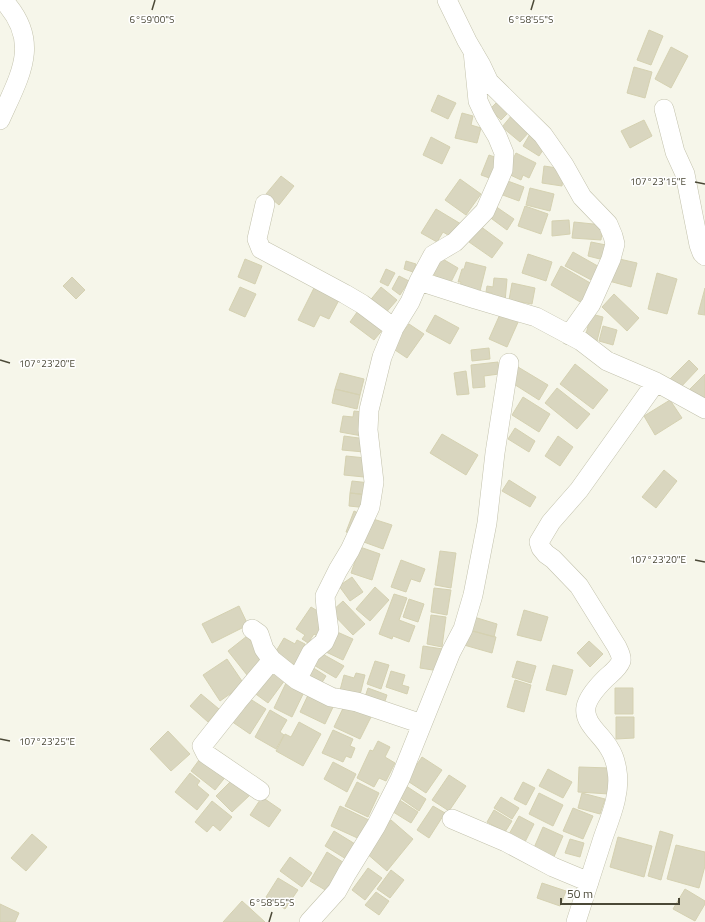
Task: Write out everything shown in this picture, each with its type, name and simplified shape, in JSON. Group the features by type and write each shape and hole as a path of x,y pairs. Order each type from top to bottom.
{"street":[{"path":"0,120 19,79 25,52 24,33 18,19 3,0"},
{"path":"447,0 489,82 543,135 564,164 582,197 608,224 613,236 615,244 611,259 591,304 570,335"},
{"path":"297,680 311,653 324,642 329,632 325,596 350,550 370,507 374,482 368,430 369,410 382,357 394,328 410,302 418,281 433,255 455,242 485,211 503,170 504,153 497,136 484,116 478,101 473,51"},
{"path":"664,109 675,152 685,174 699,245 705,256"},
{"path":"265,204 257,239 261,249 345,294 394,328"},
{"path":"418,281 536,317 581,341 607,360 656,382 705,409"},
{"path":"309,922 337,891 376,826 400,779 451,652 463,629 473,595 487,523 495,453 510,363"},
{"path":"576,922 616,798 618,777 615,763 609,748 586,716 586,707 588,701 603,680 621,662 621,658 617,647 579,586 552,558 546,554 541,548 539,542 551,522 579,490 656,382"},
{"path":"252,629 259,634 264,649 272,660 297,680 331,697 357,702 422,724"},
{"path":"260,791 206,754 202,746 272,660"},
{"path":"452,819 506,842 553,867 589,882"}],"building":[{"path":"649,30 663,36 651,65 637,60"},
{"path":"671,47 688,56 671,88 655,79"},
{"path":"634,67 652,72 645,98 627,93"},
{"path":"438,95 456,103 448,119 431,111"},
{"path":"500,99 511,110 501,120 490,109"},
{"path":"462,113 473,116 471,125 481,128 477,143 455,138"},
{"path":"512,115 530,131 520,142 502,127"},
{"path":"644,120 652,136 630,148 621,131"},
{"path":"530,134 547,144 539,156 523,146"},
{"path":"431,137 450,147 442,164 423,155"},
{"path":"516,153 536,163 529,178 523,175 521,180 506,173"},
{"path":"489,155 503,160 495,180 481,175"},
{"path":"544,166 564,169 562,186 542,183"},
{"path":"281,176 294,186 279,205 266,194"},
{"path":"460,179 481,194 466,215 445,200"},
{"path":"505,180 524,187 519,201 500,194"},
{"path":"530,188 554,194 550,211 526,205"},
{"path":"495,206 514,219 507,230 488,216"},
{"path":"525,206 548,214 541,234 518,226"},
{"path":"436,209 461,224 453,238 443,232 437,242 421,233"},
{"path":"569,220 570,234 552,236 552,221"},
{"path":"574,222 603,225 601,240 572,238"},
{"path":"480,226 503,243 492,258 469,242"},
{"path":"591,242 611,246 608,261 588,256"},
{"path":"573,252 603,269 595,282 565,266"},
{"path":"528,254 552,262 546,281 522,273"},
{"path":"441,258 458,268 450,284 432,274"},
{"path":"615,258 637,263 631,287 609,281"},
{"path":"245,259 262,266 255,284 238,277"},
{"path":"406,261 416,264 413,272 404,269"},
{"path":"466,262 486,267 479,295 459,290 461,282 458,282"},
{"path":"561,266 592,284 582,303 551,285"},
{"path":"386,269 395,273 388,286 380,282"},
{"path":"657,273 677,279 667,314 648,309"},
{"path":"399,276 409,281 400,295 392,289"},
{"path":"72,277 85,290 76,299 63,286"},
{"path":"494,278 507,279 505,302 492,300 492,293 486,292 487,286 493,287"},
{"path":"512,283 535,288 532,304 509,300"},
{"path":"240,287 256,294 245,317 229,310"},
{"path":"381,287 397,300 383,316 368,303"},
{"path":"314,288 339,300 329,319 320,315 314,327 298,320"},
{"path":"705,288 705,315 698,314"},
{"path":"614,294 639,318 627,331 602,307"},
{"path":"360,308 385,327 374,340 350,322"},
{"path":"501,312 519,320 507,347 489,339"},
{"path":"591,314 603,317 597,341 585,338"},
{"path":"435,315 459,328 450,344 426,331"},
{"path":"409,324 424,334 407,358 392,348 401,325 406,328"},
{"path":"603,326 617,330 613,345 599,341"},
{"path":"489,348 490,359 472,361 471,350"},
{"path":"689,360 698,369 679,389 669,380"},
{"path":"498,362 499,374 484,376 485,387 473,388 471,365"},
{"path":"575,364 608,390 593,409 560,384"},
{"path":"518,367 548,385 539,400 509,381"},
{"path":"466,371 469,394 457,395 454,373"},
{"path":"340,373 364,379 360,395 335,389"},
{"path":"705,374 705,399 688,391"},
{"path":"557,388 590,414 577,429 545,403"},
{"path":"335,389 360,395 357,409 332,403"},
{"path":"523,397 550,414 539,432 512,415"},
{"path":"670,400 682,418 655,435 644,416"},
{"path":"354,411 363,412 362,436 340,432 343,416 353,417"},
{"path":"515,428 535,441 529,452 508,439"},
{"path":"442,434 478,455 466,475 430,453"},
{"path":"344,436 366,439 364,452 342,450"},
{"path":"558,436 573,447 560,466 545,456"},
{"path":"346,456 366,458 364,477 344,475"},
{"path":"664,470 677,481 656,508 642,497"},
{"path":"509,480 536,497 530,507 502,491"},
{"path":"352,481 370,483 369,495 350,493"},
{"path":"350,493 369,495 368,508 349,506"},
{"path":"354,511 363,515 356,535 346,532"},
{"path":"370,518 392,525 383,549 361,541"},
{"path":"360,547 380,554 372,580 351,573"},
{"path":"440,551 456,553 451,588 435,585"},
{"path":"401,560 425,569 420,582 411,579 406,592 391,587"},
{"path":"352,577 363,592 350,601 339,586"},
{"path":"375,587 389,600 370,621 356,609"},
{"path":"434,588 451,590 447,615 431,612"},
{"path":"394,594 407,598 399,620 415,626 409,642 393,636 392,639 379,634"},
{"path":"409,599 424,604 418,622 403,617"},
{"path":"343,601 365,624 353,635 331,612"},
{"path":"239,606 248,625 212,643 202,624"},
{"path":"311,607 326,616 320,638 314,634 308,643 302,639 305,635 296,629"},
{"path":"524,610 548,617 541,641 517,635"},
{"path":"431,615 446,617 442,647 427,644"},
{"path":"474,617 497,624 494,637 470,630"},
{"path":"468,630 496,637 492,653 464,645"},
{"path":"335,631 353,639 343,660 326,652"},
{"path":"247,636 266,661 247,675 228,651"},
{"path":"284,638 295,644 297,640 305,644 302,649 306,652 298,667 275,653"},
{"path":"589,641 603,654 590,667 577,653"},
{"path":"423,646 443,649 439,671 420,668"},
{"path":"319,652 344,666 336,678 312,664"},
{"path":"227,659 244,684 220,701 203,675"},
{"path":"375,661 389,665 381,689 367,684"},
{"path":"517,661 536,666 531,683 512,677"},
{"path":"553,665 573,670 566,695 546,690"},
{"path":"312,667 326,676 318,689 304,680"},
{"path":"270,669 285,680 268,703 253,692"},
{"path":"391,671 405,675 402,685 409,687 407,694 386,687"},
{"path":"356,673 365,675 359,699 339,694 344,675 354,678"},
{"path":"515,680 531,685 524,712 507,707"},
{"path":"286,683 293,687 305,690 292,717 274,708"},
{"path":"368,688 387,695 383,707 364,700"},
{"path":"615,688 633,688 633,714 615,714"},
{"path":"309,693 334,705 325,724 300,712"},
{"path":"201,694 219,709 208,722 190,706"},
{"path":"247,697 266,709 250,734 231,721"},
{"path":"346,702 372,715 360,739 334,727"},
{"path":"270,710 287,720 280,732 284,735 276,749 255,737"},
{"path":"616,717 634,717 634,738 616,739"},
{"path":"299,722 321,734 303,766 276,751 285,734 291,737"},
{"path":"333,730 353,739 350,746 355,748 351,758 346,756 343,762 322,753"},
{"path":"168,731 190,754 171,771 150,749"},
{"path":"378,741 390,747 385,757 395,763 386,781 379,778 374,787 357,778 370,750 373,751"},
{"path":"202,756 227,775 215,790 191,771"},
{"path":"422,757 442,770 426,793 406,780"},
{"path":"333,762 356,774 347,792 324,779"},
{"path":"579,767 610,768 609,794 578,792"},
{"path":"548,769 572,782 563,798 539,786"},
{"path":"190,773 200,781 197,785 209,795 197,810 175,792"},
{"path":"449,775 466,786 449,811 432,800"},
{"path":"234,778 250,795 232,812 216,796"},
{"path":"357,782 379,793 368,817 345,806"},
{"path":"523,782 535,788 526,805 514,799"},
{"path":"403,784 426,799 419,811 396,795"},
{"path":"539,793 563,805 553,826 529,814"},
{"path":"582,793 605,799 600,814 578,808"},
{"path":"262,797 281,810 269,827 250,815"},
{"path":"501,797 519,808 512,819 494,808"},
{"path":"398,799 418,812 411,823 390,810"},
{"path":"212,801 232,817 220,831 213,825 207,832 195,822"},
{"path":"340,806 373,822 364,841 331,826"},
{"path":"433,806 445,813 429,838 417,830"},
{"path":"573,808 593,816 583,839 563,831"},
{"path":"494,810 512,821 505,832 487,822"},
{"path":"519,816 534,824 524,844 508,836"},
{"path":"391,820 413,839 387,871 365,852"},
{"path":"543,827 563,836 553,859 533,850"},
{"path":"334,831 360,847 351,862 325,846"},
{"path":"660,831 673,835 661,880 648,876"},
{"path":"32,834 47,847 26,871 11,858"},
{"path":"618,837 652,846 644,877 610,867"},
{"path":"570,839 584,843 580,857 565,853"},
{"path":"676,845 705,852 705,866 699,888 667,879"},
{"path":"327,852 349,866 332,894 310,881"},
{"path":"290,857 312,873 302,887 280,871"},
{"path":"368,868 382,878 365,900 352,890"},
{"path":"391,870 404,880 390,898 377,889"},
{"path":"278,878 298,890 285,909 266,897"},
{"path":"542,883 566,891 560,906 537,898"},
{"path":"685,889 705,901 705,904 695,921 673,909"},
{"path":"376,892 389,901 379,915 365,905"},
{"path":"242,901 265,922 223,922"},
{"path":"0,904 19,913 15,922 0,922"}]}
